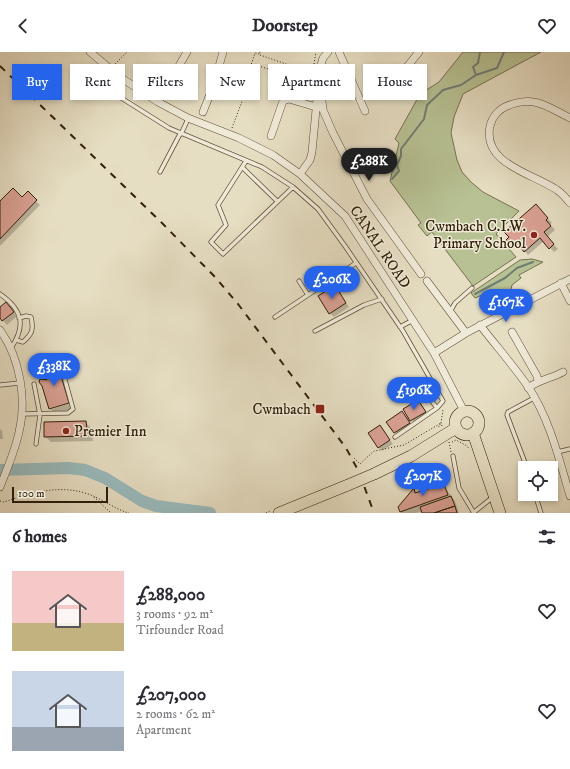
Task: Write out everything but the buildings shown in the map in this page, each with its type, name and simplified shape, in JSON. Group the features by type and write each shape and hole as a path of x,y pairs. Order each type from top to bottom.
{"main road":[{"path":"464,411 472,412 479,420 478,428 473,433 465,435 456,428 456,417 464,411"},
{"path":"283,511 374,474 411,456 456,428"},
{"path":"473,433 500,513"}],"street":[{"name":"CANAL ROAD","path":"90,52 104,64"},
{"path":"158,102 187,52"},
{"path":"203,112 214,84 223,52"},
{"path":"322,64 323,58 328,52"},
{"path":"339,52 365,111"},
{"path":"409,64 418,52"},
{"name":"CANAL ROAD","path":"125,80 158,102 188,118 230,134 273,155 300,174 345,216 434,353 464,411"},
{"path":"271,136 283,101 289,99 316,107"},
{"path":"300,174 310,160 312,152 317,100"},
{"path":"320,100 333,133 367,199 421,274"},
{"path":"570,118 535,100 517,102 501,108 491,120 488,134 491,148 501,160 558,190 570,202"},
{"path":"434,353 480,325 570,279"},
{"path":"427,281 466,333"},
{"path":"562,284 570,301"},
{"path":"480,325 534,398 545,420 557,452 570,496"},
{"path":"0,330 7,340 19,371 22,398 19,431 0,487"},
{"path":"512,332 538,376 538,381"},
{"path":"528,388 538,381 546,381 564,372"}],"lane":[{"path":"125,100 181,134 262,167 293,187 318,209 382,299 400,327 442,401 436,408 395,437"},
{"path":"160,172 188,118"},
{"path":"246,161 243,168 218,205 226,225 211,242 223,254 293,187"},
{"path":"243,168 276,202"},
{"path":"275,317 356,263"},
{"path":"299,281 308,295"},
{"path":"450,312 456,303 472,288"},
{"path":"0,294 8,300 22,324 19,336 10,348"},
{"path":"315,331 364,304 382,299"},
{"path":"16,340 23,342 32,334 33,326 31,317 26,316 19,318"},
{"path":"400,327 413,320"},
{"path":"21,414 40,415 68,413 73,409 65,380"},
{"path":"0,385 20,383"},
{"path":"34,384 40,415 36,444"},
{"path":"427,395 436,408"},
{"path":"524,461 507,415 508,412 534,398"},
{"path":"557,452 570,449"},
{"path":"454,456 459,488 474,513 494,497"},
{"path":"537,501 541,513"}],"path":[{"path":"115,64 128,52"},
{"path":"251,64 255,52 287,64"},
{"path":"314,64 316,52"},
{"path":"230,134 243,100"},
{"path":"354,458 360,464 374,451 404,444 441,423 434,432"},
{"path":"0,501 4,502 54,489 86,493 105,501 116,509 129,513"},
{"path":"92,496 111,513"}],"green space":[{"path":"463,52 541,52 463,94 454,117 451,133 457,160 462,172 483,192 519,211 496,234 516,257 473,286 432,232 427,236 418,225 421,223 390,181 399,143 395,139 417,100 427,100 427,90 439,82"},
{"path":"532,259 543,262 519,275 521,278 512,285 509,299 490,309 482,295 475,298 471,293 520,260"}],"waterway":[{"path":"476,75 473,67 478,63 480,52"},
{"path":"392,179 399,171 397,165 401,156 401,149 424,119 427,105 443,90 461,85 476,75 497,68 504,52"},
{"path":"475,294 505,278 517,268 533,262"},
{"path":"0,470 68,468 85,470 105,478 142,501 156,506 210,513"}],"railway":[{"path":"0,66 163,224 215,277 238,304 346,448 359,472 374,513"}],"place":[{"name":"Cwmbach C.I.W. Primary School","path":"534,235"},
{"name":"Cwmbach","path":"320,409"},
{"name":"Premier Inn","path":"66,431"}]}
